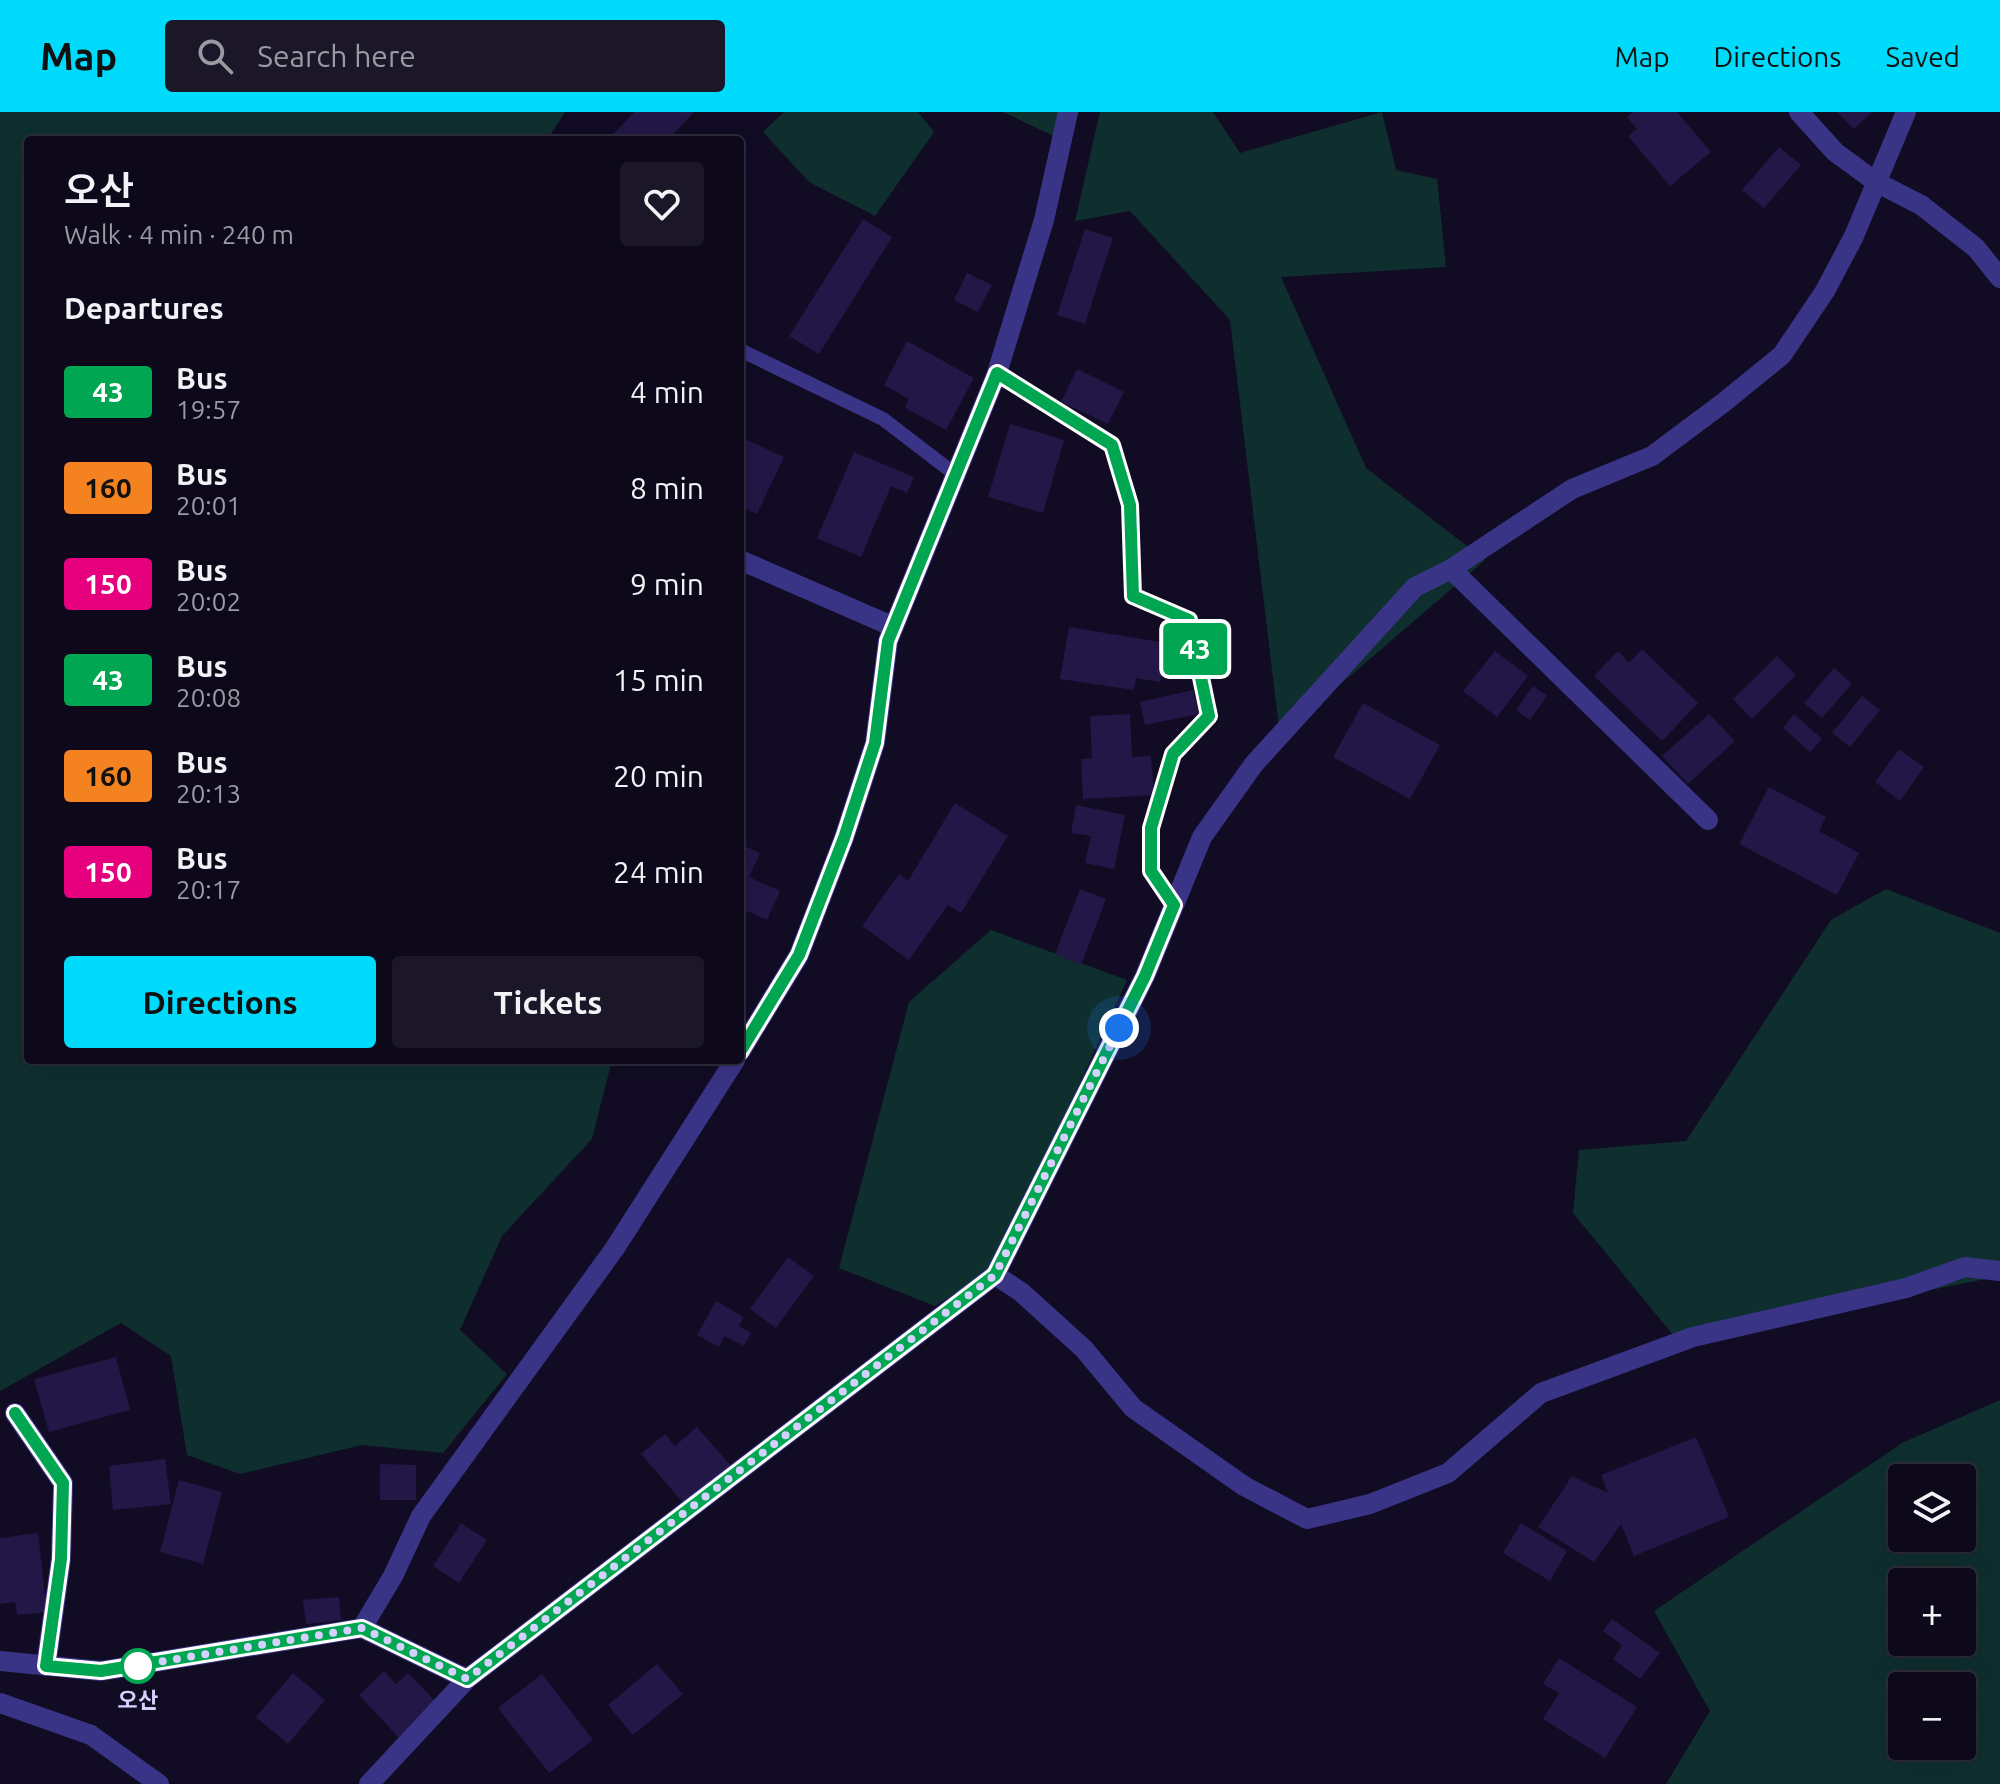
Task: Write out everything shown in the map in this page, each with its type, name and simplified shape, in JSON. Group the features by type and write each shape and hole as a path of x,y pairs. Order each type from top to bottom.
{"street":[{"path":"744,1045 799,955 844,838 875,743 888,641 997,373 1044,220 1068,112"},
{"path":"1799,112 1835,152 1876,182 1921,205 1976,248 2000,278"},
{"path":"369,1784 467,1679 995,1275 1145,976 1202,837 1254,764 1415,587 1451,569 1572,489 1652,456 1782,355 1825,291 1854,236 1906,112"},
{"path":"744,562 894,627"},
{"path":"1451,569 1708,820"},
{"path":"362,1628 393,1576 421,1516 615,1248 732,1064"},
{"path":"995,1275 1021,1292 1084,1349 1133,1408 1244,1486 1307,1519 1370,1504 1448,1473 1541,1393 1693,1337 1906,1288 1965,1267 2000,1271"},
{"path":"15,1413 63,1483 61,1559 46,1666"},
{"path":"0,1661 101,1671 362,1628 467,1679"},
{"path":"0,1703 91,1735 159,1784"}],"lane":[{"path":"744,352 883,419 956,475"},
{"path":"997,373 1112,445 1130,505 1133,596 1189,620 1209,716 1173,754 1151,828 1151,871 1174,905"}],"green space":[{"path":"0,112 565,112 550,136 24,136 24,1064 611,1064 592,1139 502,1236 460,1330 507,1374 443,1453 362,1445 240,1474 187,1455 171,1356 121,1323 0,1391"},
{"path":"784,112 918,112 934,132 875,216 809,182 763,132"},
{"path":"1003,112 1079,112 1060,139"},
{"path":"1100,112 1213,112 1240,153 1382,112 1396,170 1437,179 1446,267 1281,277 1366,468 1485,560 1280,736 1230,320 1130,211 1075,221"},
{"path":"1886,889 2000,933 2000,1276 1678,1341 1573,1213 1579,1150 1686,1141 1831,920"},
{"path":"991,930 1127,980 995,1269 935,1306 839,1268 909,1002"},
{"path":"2000,1400 2000,1784 1666,1784 1710,1711 1654,1611 1902,1443"}],"building":[{"path":"634,112 694,112 672,136 612,136"},
{"path":"1633,112 1677,112 1711,152 1670,186 1628,136 1637,129 1627,117"},
{"path":"1837,112 1872,112 1854,129"},
{"path":"1779,147 1801,165 1764,208 1742,190"},
{"path":"863,219 892,237 819,354 789,336"},
{"path":"1085,229 1113,238 1085,324 1057,315"},
{"path":"967,273 992,285 978,312 954,300"},
{"path":"907,341 974,378 946,430 905,408 909,399 884,385"},
{"path":"1077,369 1124,392 1108,424 1061,402"},
{"path":"1010,424 1064,440 1043,513 988,497"},
{"path":"747,440 784,457 757,514 744,508 744,446"},
{"path":"854,452 914,477 907,493 891,486 861,557 817,538"},
{"path":"1069,627 1166,643 1160,682 1136,678 1134,690 1060,679"},
{"path":"1642,649 1698,703 1662,741 1594,676 1618,651 1629,663"},
{"path":"1495,651 1528,676 1497,717 1463,691"},
{"path":"1777,656 1796,675 1752,719 1733,699"},
{"path":"1834,668 1852,684 1822,718 1804,703"},
{"path":"1533,686 1547,696 1530,720 1516,710"},
{"path":"1193,690 1199,714 1145,725 1140,702"},
{"path":"1862,696 1880,710 1850,747 1832,733"},
{"path":"1363,703 1440,745 1410,799 1333,757"},
{"path":"1130,714 1132,757 1151,756 1154,795 1083,799 1081,759 1092,758 1090,716"},
{"path":"1709,714 1735,741 1688,784 1662,756"},
{"path":"1794,714 1822,739 1810,752 1783,728"},
{"path":"1899,749 1924,767 1900,801 1875,782"},
{"path":"1769,787 1826,817 1819,831 1859,853 1837,895 1739,844"},
{"path":"955,803 1008,836 961,913 948,905 909,960 862,926 899,874 908,881"},
{"path":"1076,805 1125,815 1114,869 1085,863 1091,836 1071,833"},
{"path":"744,846 760,853 749,877 780,891 767,920 744,910"},
{"path":"1080,889 1106,899 1081,965 1055,954"},
{"path":"788,1257 814,1276 776,1328 750,1309"},
{"path":"716,1301 744,1317 739,1326 751,1333 744,1346 724,1336 719,1347 697,1335"},
{"path":"116,1357 130,1410 49,1432 34,1379"},
{"path":"697,1427 731,1466 686,1506 641,1454 665,1434 675,1446"},
{"path":"1696,1437 1729,1517 1634,1556 1621,1524 1594,1562 1538,1527 1572,1476 1608,1493 1601,1475"},
{"path":"165,1459 171,1504 113,1510 109,1466"},
{"path":"380,1464 416,1465 416,1500 380,1500"},
{"path":"179,1480 222,1492 203,1564 160,1552"},
{"path":"461,1523 487,1540 459,1583 433,1566"},
{"path":"1521,1523 1567,1551 1550,1581 1503,1553"},
{"path":"38,1533 47,1612 17,1615 15,1602 0,1604 0,1538"},
{"path":"339,1597 341,1620 306,1624 303,1600"},
{"path":"1612,1619 1660,1653 1640,1679 1613,1659 1622,1645 1603,1631"},
{"path":"1559,1658 1637,1707 1605,1758 1543,1719 1559,1693 1543,1684"},
{"path":"657,1664 683,1694 633,1735 608,1705"},
{"path":"384,1671 396,1684 408,1673 440,1706 402,1741 359,1695"},
{"path":"293,1673 325,1700 288,1744 256,1717"},
{"path":"542,1674 593,1740 549,1773 498,1708"}],"bus line":[{"name":"43","path":"15,1413 63,1483 61,1559 46,1666 101,1671 362,1628 467,1679 995,1275 1145,976 1174,905 1151,871 1151,828 1173,754 1209,716 1189,620 1133,596 1130,505 1112,445 997,373 888,641 875,743 844,838 799,955 744,1045"}],"place":[{"name":"오산","path":"138,1666"}],"route":[{"path":"138,1666 129,1667 362,1628 467,1679 995,1275 1119,1028"}]}
